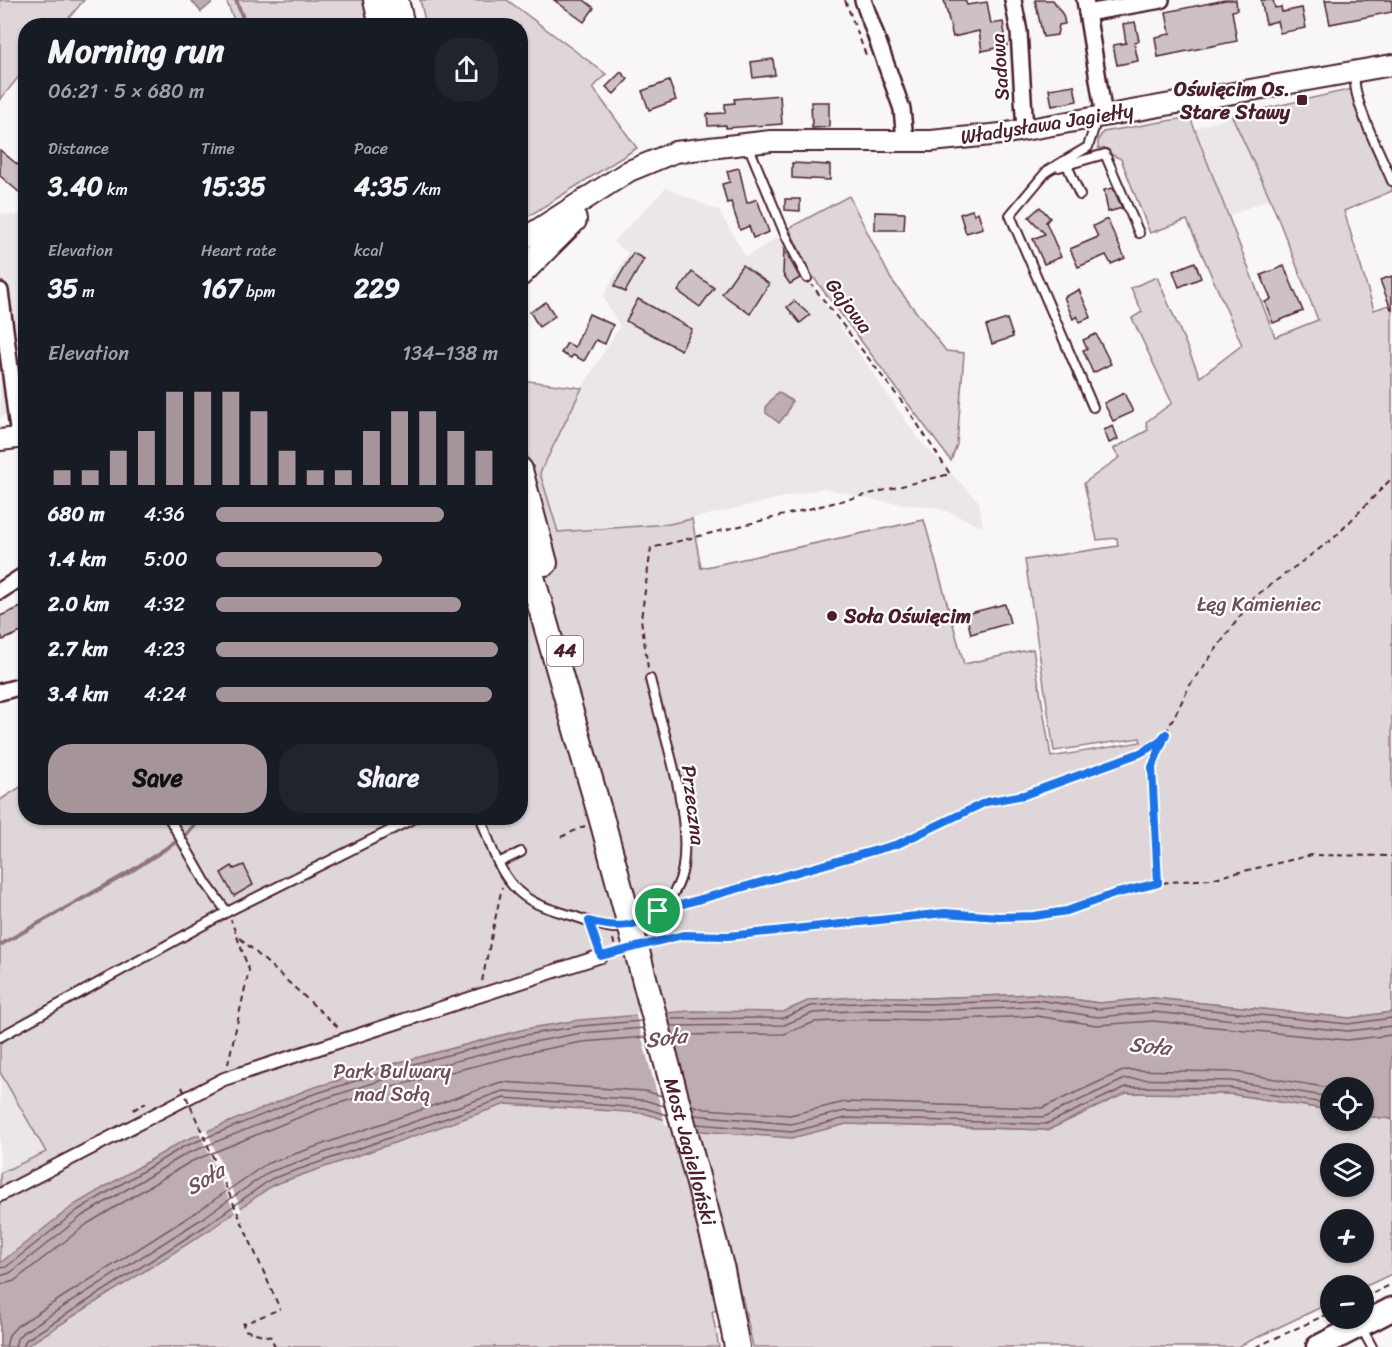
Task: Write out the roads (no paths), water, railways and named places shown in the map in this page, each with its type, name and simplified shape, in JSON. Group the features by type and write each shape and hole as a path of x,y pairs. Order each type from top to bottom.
{"main road":[{"path":"376,0 380,18"},
{"path":"396,0 400,18"},
{"path":"528,266 574,220"},
{"name":"44","path":"528,500 561,626 580,738"},
{"name":"44","path":"528,562 580,738"},
{"name":"Most Jagielloński","path":"580,738 596,824 722,1270 737,1347"},
{"path":"1374,1318 1392,1309"},
{"path":"1318,1347 1352,1329"}],"street":[{"path":"863,0 902,109 905,140"},
{"name":"Sadowa","path":"1013,0 1019,32 1025,131"},
{"path":"1098,117 1086,7 1161,0"},
{"name":"Władysława Jagiełły","path":"528,236 628,171 675,152 698,151 747,142 931,141 1025,131 1392,65"},
{"name":"Władysława Jagiełły","path":"528,252 632,183 698,151"},
{"path":"0,291 15,438"},
{"path":"0,591 18,579"},
{"path":"0,692 18,688"},
{"path":"0,1195 224,1079 601,956"}],"lane":[{"path":"1357,71 1353,81 1357,97 1392,181"},
{"path":"1086,160 1098,117"},
{"name":"Gajowa","path":"747,142 784,234 807,278"},
{"path":"1088,147 1047,171 1010,215 1093,407"},
{"path":"1047,171 1105,154 1139,233"},
{"path":"1067,165 1080,195"},
{"name":"Przeczna","path":"484,825 498,863 514,887 542,906 610,927 636,924 658,911 669,901 683,867 683,825 676,780 650,679"},
{"path":"173,825 206,882 227,912"},
{"path":"0,1037 227,912 401,825"},
{"path":"498,863 521,852"},
{"path":"1362,1329 1372,1347"}],"water":[{"path":"191,0 215,0 201,12"},
{"path":"778,392 792,401 787,413 779,423 766,413 766,406"},
{"name":"Soła","path":"1037,994 1099,1003 1153,998 1349,1018 1392,1012 1392,1119 1374,1117 1374,1077 1320,1077 1320,1108 1231,1094 1126,1093 1048,1130 846,1124 792,1138 701,1131 643,1113 506,1104 273,1185 211,1229 25,1347 0,1347 0,1263 74,1205 181,1142 309,1089 525,1029 579,1020 690,1011 783,1012 810,1000 871,996 927,998"}],"waterway":[{"path":"236,0 243,18"},
{"path":"185,836 194,825"},
{"path":"0,945 128,873 176,842"}],"place":[{"name":"Oświęcim Os. Stare Stawy","path":"1302,100"},
{"name":"Soła Oświęcim","path":"832,616"}],"park label":[{"name":"Łęg Kamieniec","path":"1259,604"},
{"name":"Park Bulwary nad Sołą","path":"392,1082"}]}
